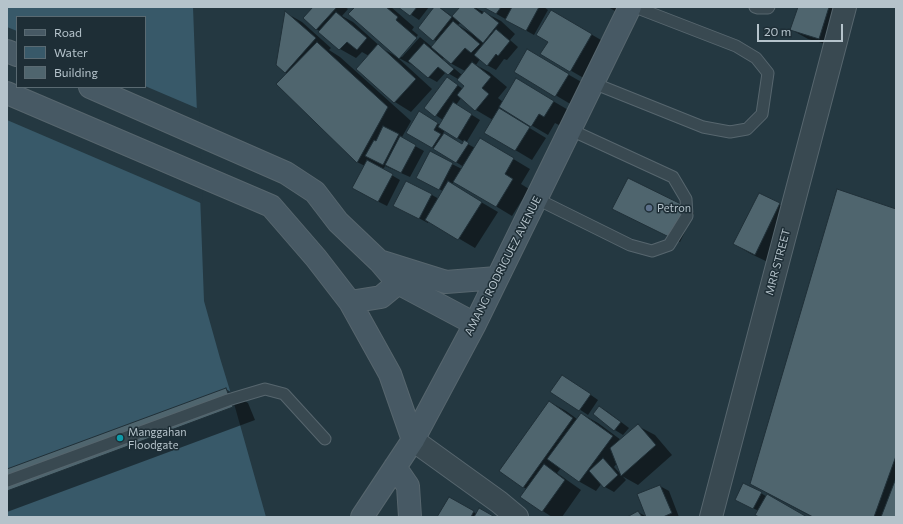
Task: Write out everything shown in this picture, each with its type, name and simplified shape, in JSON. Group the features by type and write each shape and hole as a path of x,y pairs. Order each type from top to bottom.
{"street":[{"name":"AMANG RODRIGUEZ AVENUE","path":"362,517 412,440 475,324 630,7"},
{"name":"MRR STREET","path":"711,517 845,7"},
{"path":"92,88 286,172 315,192 338,222 379,261 398,282 475,324"},
{"path":"7,93 271,206 316,258 350,302 390,374 412,440 499,502 517,517"},
{"path":"379,261 446,282 497,278"},
{"path":"350,302 381,297 398,282"},
{"path":"395,467 408,486 410,517"}],"lane":[{"path":"593,84 703,127 730,132 747,129 762,114 768,73 756,58 736,46 635,7"},
{"path":"755,7 769,7"},
{"path":"537,199 630,245 652,251 669,245 687,216 686,199 673,177 571,130"},
{"path":"7,481 228,400 265,389 284,394 325,439"}],"water":[{"path":"7,7 193,7 204,301 266,517 7,517"}],"pier":[{"path":"7,27 16,31 16,88 146,88 146,86 199,109 203,204 7,120"}],"building":[{"path":"313,7 337,7 316,30 303,18"},
{"path":"355,7 386,7 398,17 396,20 417,38 399,59 348,14"},
{"path":"398,7 417,7 410,16"},
{"path":"434,7 439,7 452,17 433,41 418,28"},
{"path":"460,7 473,7 482,14 484,11 499,23 483,43 452,16"},
{"path":"483,7 501,7 496,14"},
{"path":"512,7 539,7 526,31 505,20"},
{"path":"798,7 829,7 819,39 790,30"},
{"path":"551,10 592,34 570,72 540,54 548,42 536,35"},
{"path":"285,11 316,38 285,73 276,65"},
{"path":"336,12 367,38 357,50 347,42 339,50 318,32"},
{"path":"453,21 480,44 471,53 465,48 451,64 431,47"},
{"path":"496,29 510,41 498,56 496,54 487,66 474,55"},
{"path":"317,42 388,107 357,163 276,84"},
{"path":"424,43 454,69 448,75 438,67 428,78 408,61"},
{"path":"378,44 416,79 394,103 356,69"},
{"path":"527,49 569,74 555,97 514,72"},
{"path":"472,62 491,77 482,88 489,94 475,111 457,95 464,86 457,80"},
{"path":"447,77 458,85 435,117 424,108"},
{"path":"516,78 554,101 544,117 539,114 531,127 499,107"},
{"path":"453,102 472,114 457,139 438,127"},
{"path":"499,108 530,127 515,151 484,133"},
{"path":"419,111 438,123 434,130 441,134 432,148 406,133"},
{"path":"383,126 399,134 383,165 365,156 374,140 376,141"},
{"path":"444,133 462,144 464,140 469,143 456,163 433,149"},
{"path":"400,136 416,145 401,173 385,165"},
{"path":"480,138 514,158 505,174 513,179 496,207 453,182"},
{"path":"430,151 453,163 439,190 416,178"},
{"path":"367,160 393,174 378,202 352,188"},
{"name":"Petron","path":"628,178 687,207 671,238 612,209"},
{"path":"406,181 432,194 419,219 393,206"},
{"path":"448,181 482,202 458,240 425,220"},
{"path":"837,189 896,209 896,456 874,517 813,517 750,484"},
{"path":"759,193 780,203 755,255 733,244"},
{"path":"562,375 591,394 579,411 550,392"},
{"name":"Manggahan Floodgate","path":"226,388 233,407 7,491 7,469"},
{"path":"549,401 573,418 523,488 499,471"},
{"path":"599,406 621,422 614,431 593,414"},
{"path":"581,413 613,436 579,482 547,459"},
{"path":"638,424 656,445 621,476 610,448"},
{"path":"603,458 618,475 604,488 589,471"},
{"path":"544,464 565,480 542,512 520,497"},
{"path":"896,478 896,517 881,517"},
{"path":"743,483 762,492 753,509 735,500"},
{"path":"660,485 672,513 663,517 646,517 637,494"},
{"path":"767,494 807,517 759,517 755,515"},
{"path":"449,497 474,511 471,517 437,517"},
{"path":"479,508 495,517 474,517"},
{"path":"638,511 642,517 627,517"}],"place":[{"name":"Petron","path":"649,208"},
{"name":"Manggahan Floodgate","path":"120,438"}]}
